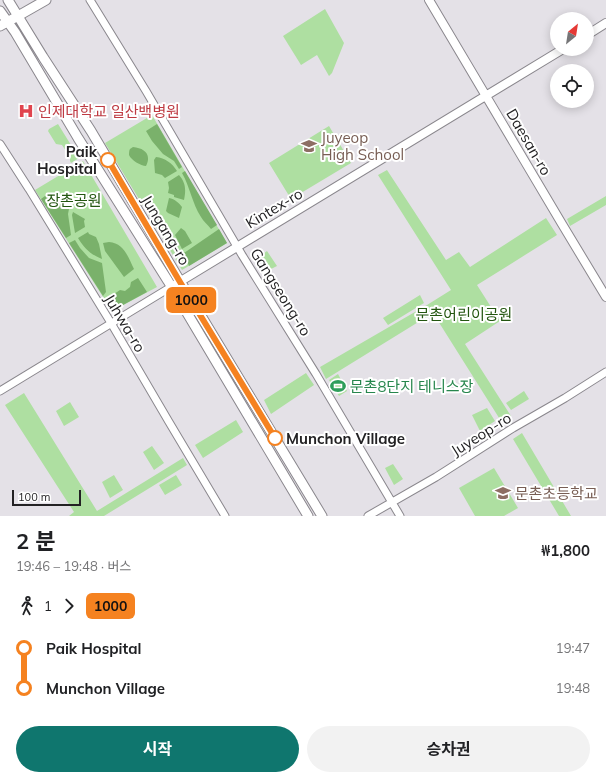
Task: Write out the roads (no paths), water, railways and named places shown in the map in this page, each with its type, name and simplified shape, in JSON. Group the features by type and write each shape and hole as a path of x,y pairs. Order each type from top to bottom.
{"main road":[{"path":"0,12 10,3 20,0"},
{"path":"4,24 46,0"},
{"name":"Daesan-ro","path":"429,0 606,297"},
{"name":"Jungang-ro","path":"10,3 91,131 180,282 322,516"},
{"name":"Jungang-ro","path":"0,12 4,24 15,32 78,138 172,287 308,516"},
{"path":"594,31 606,23"},
{"name":"Kintex-ro","path":"172,287 552,56"}],"street":[{"name":"Gangseong-ro","path":"90,0 400,516"},
{"name":"Juhwa-ro","path":"0,144 111,323 225,516"},
{"name":"Kintex-ro","path":"0,391 172,287"},
{"name":"Juyeop-ro","path":"368,516 436,477 513,428 606,372"}],"place":[{"name":"인제대학교 일산백병원","path":"26,111"},
{"name":"Juyeop High School","path":"309,146"},
{"name":"Paik Hospital","path":"108,160"},
{"name":"문촌8단지 테니스장","path":"338,386"},
{"name":"Munchon Village","path":"275,438"},
{"name":"문촌초등학교","path":"503,493"}],"park label":[{"name":"장촌공원","path":"74,200"},
{"name":"문촌어린이공원","path":"464,314"}]}
